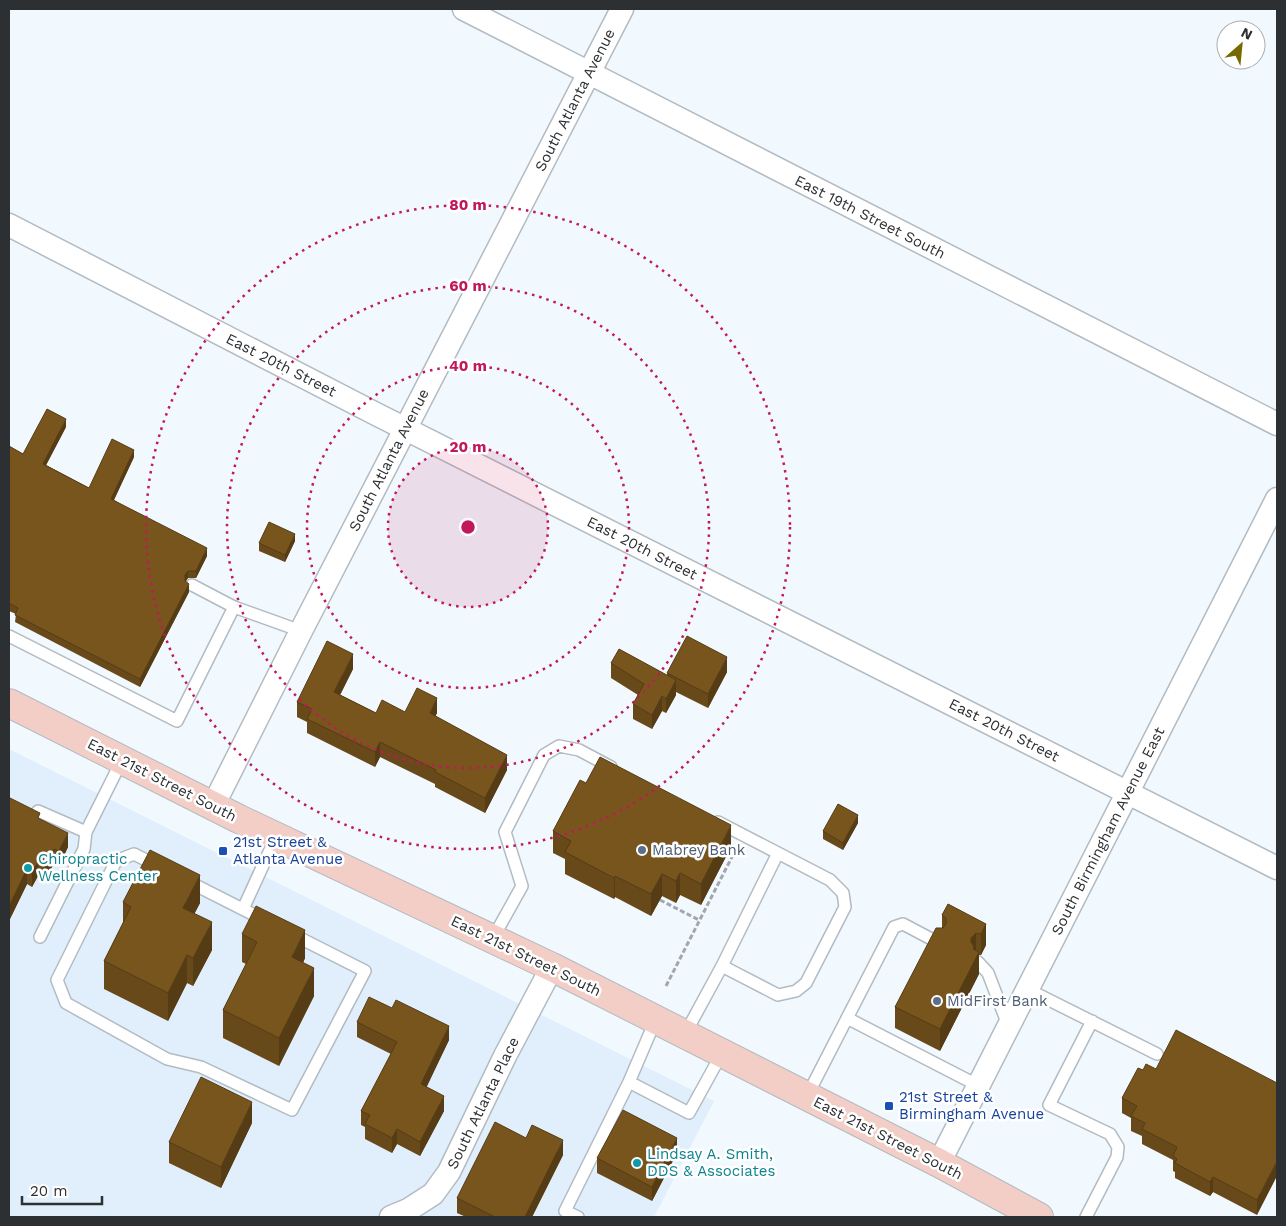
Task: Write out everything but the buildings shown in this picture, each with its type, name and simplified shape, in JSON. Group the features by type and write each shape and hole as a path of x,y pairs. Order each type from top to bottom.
{"main road":[{"name":"East 21st Street South","path":"9,703 276,837 552,967 939,1163 1039,1217"}],"street":[{"name":"East 19th Street South","path":"464,9 1277,424"},
{"name":"South Atlanta Avenue","path":"213,806 301,631 622,9"},
{"name":"East 20th Street","path":"9,225 406,428 1277,868"},
{"name":"South Birmingham Avenue East","path":"939,1163 1277,499"},
{"name":"South Atlanta Place","path":"391,1217 408,1210 432,1194 449,1172 505,1056 552,967"}],"lane":[{"path":"192,585 234,607 301,631"},
{"path":"9,636 177,722 234,607"},
{"path":"493,938 522,886 505,832 544,755 559,746 579,750 622,772"},
{"path":"40,937 84,848 86,832 122,760"},
{"path":"38,812 86,832"},
{"path":"708,817 830,880 843,893 845,907 806,983 796,991 778,995 722,966"},
{"path":"243,909 276,837"},
{"path":"685,1034 722,966 778,853"},
{"path":"134,854 243,909 365,971 292,1110 202,1068 168,1059 66,1003 57,980 116,861 134,854"},
{"path":"807,1096 894,927 903,924 939,942"},
{"path":"978,962 988,973 1008,1026"},
{"path":"1028,988 1157,1054"},
{"path":"847,1018 979,1086"},
{"path":"578,1217 565,1211 629,1082 656,1020"},
{"path":"1086,1217 1117,1157 1118,1147 1110,1134 1049,1105 1092,1021"},
{"path":"629,1082 689,1113 722,1053"}],"path":[{"path":"666,986 743,835"},
{"path":"660,900 699,920"}],"shaded area":[{"path":"9,749 714,1101 654,1217 9,1217"}],"place":[{"name":"Mabrey Bank","path":"642,850"},
{"name":"21st Street & Atlanta Avenue","path":"223,851"},
{"name":"Chiropractic Wellness Center","path":"28,868"},
{"name":"MidFirst Bank","path":"937,1001"},
{"name":"21st Street & Birmingham Avenue","path":"889,1106"},
{"name":"Lindsay A. Smith, DDS & Associates","path":"637,1163"}]}
